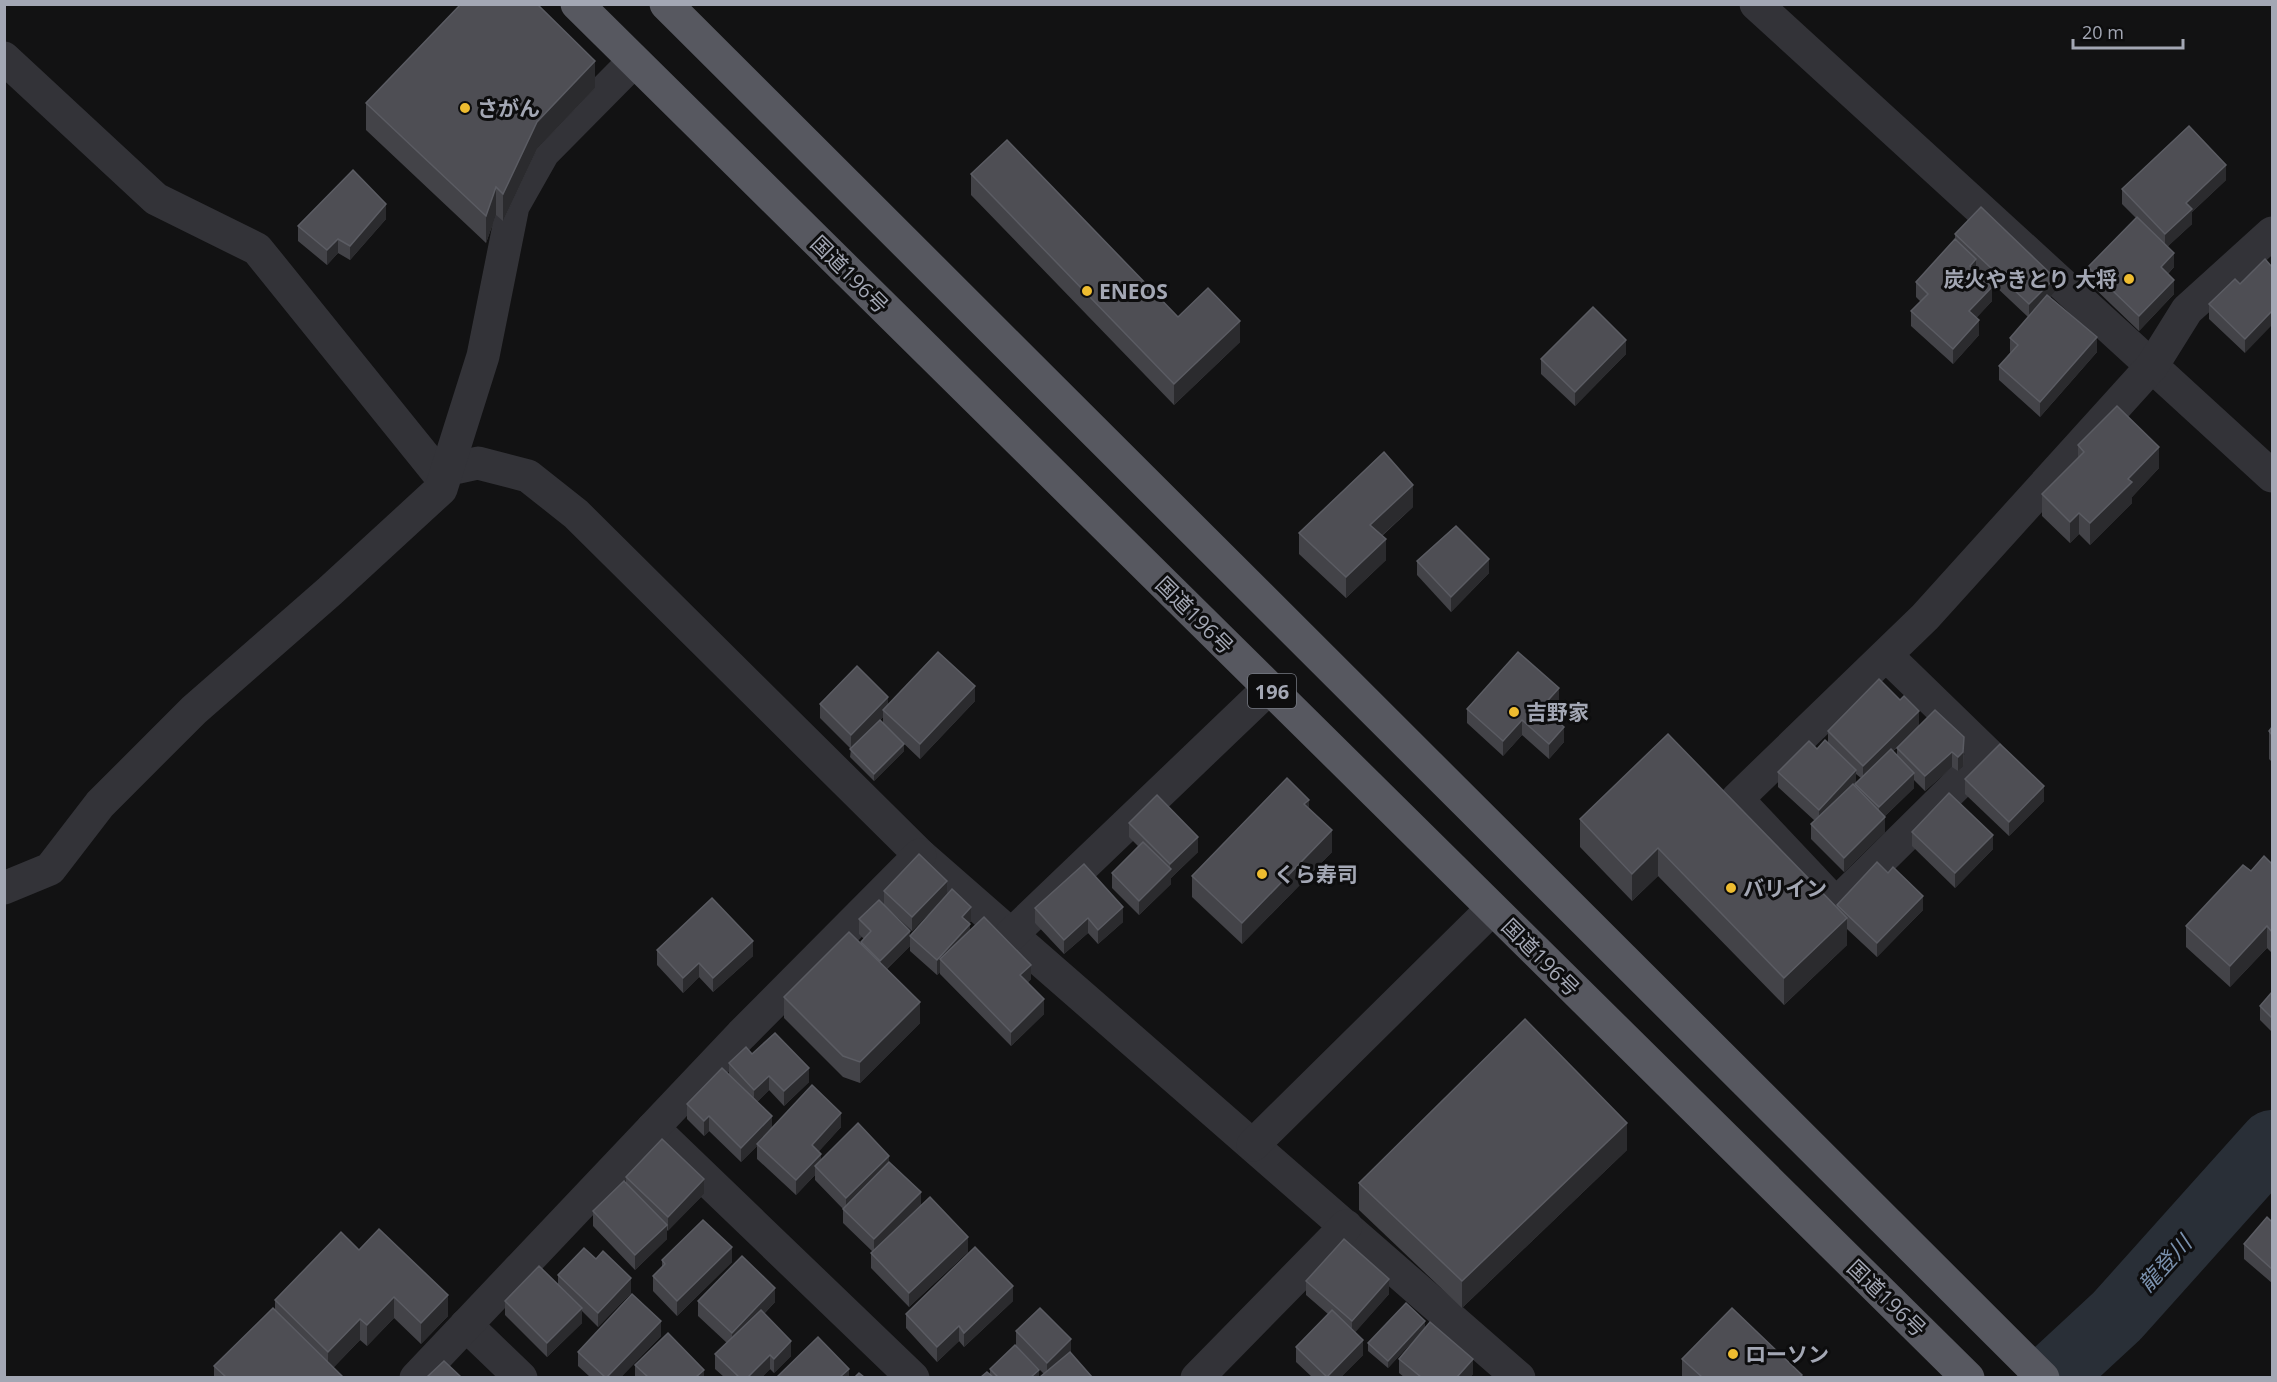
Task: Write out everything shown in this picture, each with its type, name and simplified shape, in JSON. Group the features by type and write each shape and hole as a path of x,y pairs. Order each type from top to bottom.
{"highway":[{"name":"国道196号","path":"577,4 1968,1377"},
{"name":"196","path":"666,4 2032,1366"}],"street":[{"path":"1756,4 2272,476"},
{"path":"4,58 156,199 257,249 437,472 478,463 528,476 576,514 920,855 1519,1377"},
{"path":"4,888 50,869 100,804 194,710 330,591 441,489 483,356 513,206 543,153 634,61"},
{"path":"1886,655 1988,754 1836,904 1737,799 1925,617 2152,366 2187,310 2272,233"},
{"path":"1011,935 1269,688"},
{"path":"416,1377 741,1035 920,855"},
{"path":"1253,1145 1492,909"},
{"path":"652,1128 913,1377"},
{"path":"1197,1377 1346,1226"},
{"path":"466,1325 520,1377"}],"building":[{"path":"461,4 537,4 595,61 537,122 503,194 496,187 486,216 366,103"},
{"path":"2189,126 2226,165 2186,203 2192,209 2165,234 2122,189"},
{"path":"1007,140 1178,317 1208,288 1240,321 1174,384 971,174"},
{"path":"353,170 386,204 350,246 338,239 327,250 298,226"},
{"path":"1981,207 2055,278 2029,304 1955,234"},
{"path":"2137,217 2174,253 2161,267 2174,280 2139,316 2088,267"},
{"path":"1955,239 1976,259 1970,266 1992,287 1969,311 1979,320 1953,349 1911,311 1928,294 1916,282"},
{"path":"2265,259 2272,267 2272,311 2245,339 2209,304 2235,279 2240,284"},
{"path":"2047,295 2097,337 2040,402 1999,366 2018,345 2010,338"},
{"path":"1593,307 1626,340 1575,392 1541,359"},
{"path":"2117,406 2159,447 2128,479 2132,482 2090,523 2079,513 2070,522 2042,494 2084,452 2078,445"},
{"path":"1384,452 1413,485 1370,525 1386,539 1346,577 1299,533"},
{"path":"1456,526 1489,559 1451,597 1417,561"},
{"path":"938,652 975,686 920,744 883,710"},
{"name":"吉野家","path":"1518,652 1559,688 1542,707 1564,727 1549,744 1522,720 1503,741 1467,709"},
{"path":"857,666 888,697 851,735 820,704"},
{"path":"1879,679 1900,700 1904,696 1919,711 1863,766 1828,731"},
{"path":"1935,710 1964,737 1963,752 1958,757 1952,752 1925,776 1897,748"},
{"path":"880,720 904,744 874,774 850,749"},
{"name":"バリイン","path":"1668,734 1847,918 1784,978 1658,848 1632,874 1580,819"},
{"path":"1825,740 1856,770 1819,810 1778,772 1809,741 1817,749"},
{"path":"2000,744 2044,786 2009,822 1965,779"},
{"path":"1891,749 1914,773 1879,807 1855,784"},
{"name":"くら寿司","path":"1287,778 1309,800 1304,804 1332,830 1242,923 1192,876"},
{"path":"1853,784 1885,817 1844,858 1811,824"},
{"path":"1949,793 1993,835 1955,873 1912,832"},
{"path":"1157,795 1198,837 1170,864 1129,823"},
{"path":"1143,842 1171,869 1139,901 1112,873"},
{"path":"919,854 947,881 912,917 884,891"},
{"path":"2264,856 2272,864 2272,932 2267,926 2230,966 2186,926 2243,865 2251,871"},
{"path":"1877,862 1888,873 1893,867 1923,896 1877,943 1837,905"},
{"path":"1084,864 1123,907 1098,930 1088,918 1064,940 1035,908"},
{"path":"952,889 971,907 962,917 970,924 937,960 910,936"},
{"path":"712,898 753,941 713,978 699,963 683,978 657,950"},
{"path":"879,900 910,931 880,961 861,942 871,931 859,919"},
{"path":"984,917 1031,965 1020,975 1044,999 1011,1032 940,959"},
{"path":"849,932 920,1002 860,1062 843,1056 784,997"},
{"path":"2272,992 2272,1018 2260,1006"},
{"path":"1525,1019 1627,1123 1462,1281 1359,1183"},
{"path":"775,1033 809,1068 784,1091 769,1076 754,1090 729,1063 746,1047 752,1054"},
{"path":"722,1068 772,1116 741,1148 709,1116 704,1121 687,1104"},
{"path":"812,1085 841,1113 812,1145 821,1154 796,1180 757,1144"},
{"path":"858,1123 889,1156 846,1198 815,1166"},
{"path":"662,1139 704,1179 668,1217 626,1177"},
{"path":"889,1162 921,1192 874,1239 843,1209"},
{"path":"624,1181 667,1225 635,1255 593,1211"},
{"path":"930,1197 968,1237 909,1293 871,1253"},
{"path":"2267,1217 2272,1222 2272,1269 2244,1244"},
{"path":"703,1220 732,1247 677,1301 653,1276 665,1264 662,1260"},
{"path":"379,1229 448,1295 421,1323 394,1297 367,1325 360,1319 328,1352 275,1300 341,1232 359,1250"},
{"path":"1344,1239 1389,1279 1352,1321 1306,1281"},
{"path":"975,1247 1013,1286 964,1333 959,1326 937,1347 906,1314"},
{"path":"584,1248 596,1259 603,1251 631,1278 598,1313 558,1275"},
{"path":"742,1256 775,1288 732,1333 698,1301"},
{"path":"539,1266 582,1308 547,1343 505,1301"},
{"path":"632,1294 661,1321 605,1377 578,1352"},
{"path":"1406,1303 1425,1321 1388,1361 1368,1343"},
{"path":"273,1308 343,1377 226,1377 214,1366"},
{"path":"1040,1308 1071,1339 1047,1363 1016,1331"},
{"path":"1732,1308 1802,1375 1800,1377 1702,1377 1682,1359"},
{"path":"761,1310 791,1341 774,1359 770,1355 748,1377 739,1377 715,1354"},
{"path":"1332,1310 1363,1340 1327,1377 1296,1347"},
{"path":"1430,1322 1473,1359 1457,1377 1421,1377 1399,1359"},
{"path":"668,1333 704,1370 696,1377 648,1377 635,1365"},
{"path":"818,1337 849,1369 840,1377 777,1377"},
{"path":"1015,1345 1039,1370 1031,1377 998,1377 990,1369"},
{"path":"1070,1352 1092,1377 1040,1377"},
{"path":"444,1361 461,1377 427,1377"},
{"path":"987,1372 993,1377 981,1377"}],"waterway":[{"name":"龍登川","path":"2050,1378 2117,1316 2272,1143"}],"place":[{"name":"さがん","path":"465,108"},
{"name":"炭火やきとり 大将","path":"2129,279"},
{"name":"ENEOS","path":"1087,291"},
{"name":"吉野家","path":"1514,712"},
{"name":"くら寿司","path":"1262,874"},
{"name":"バリイン","path":"1731,888"},
{"name":"ローソン","path":"1733,1354"}]}
